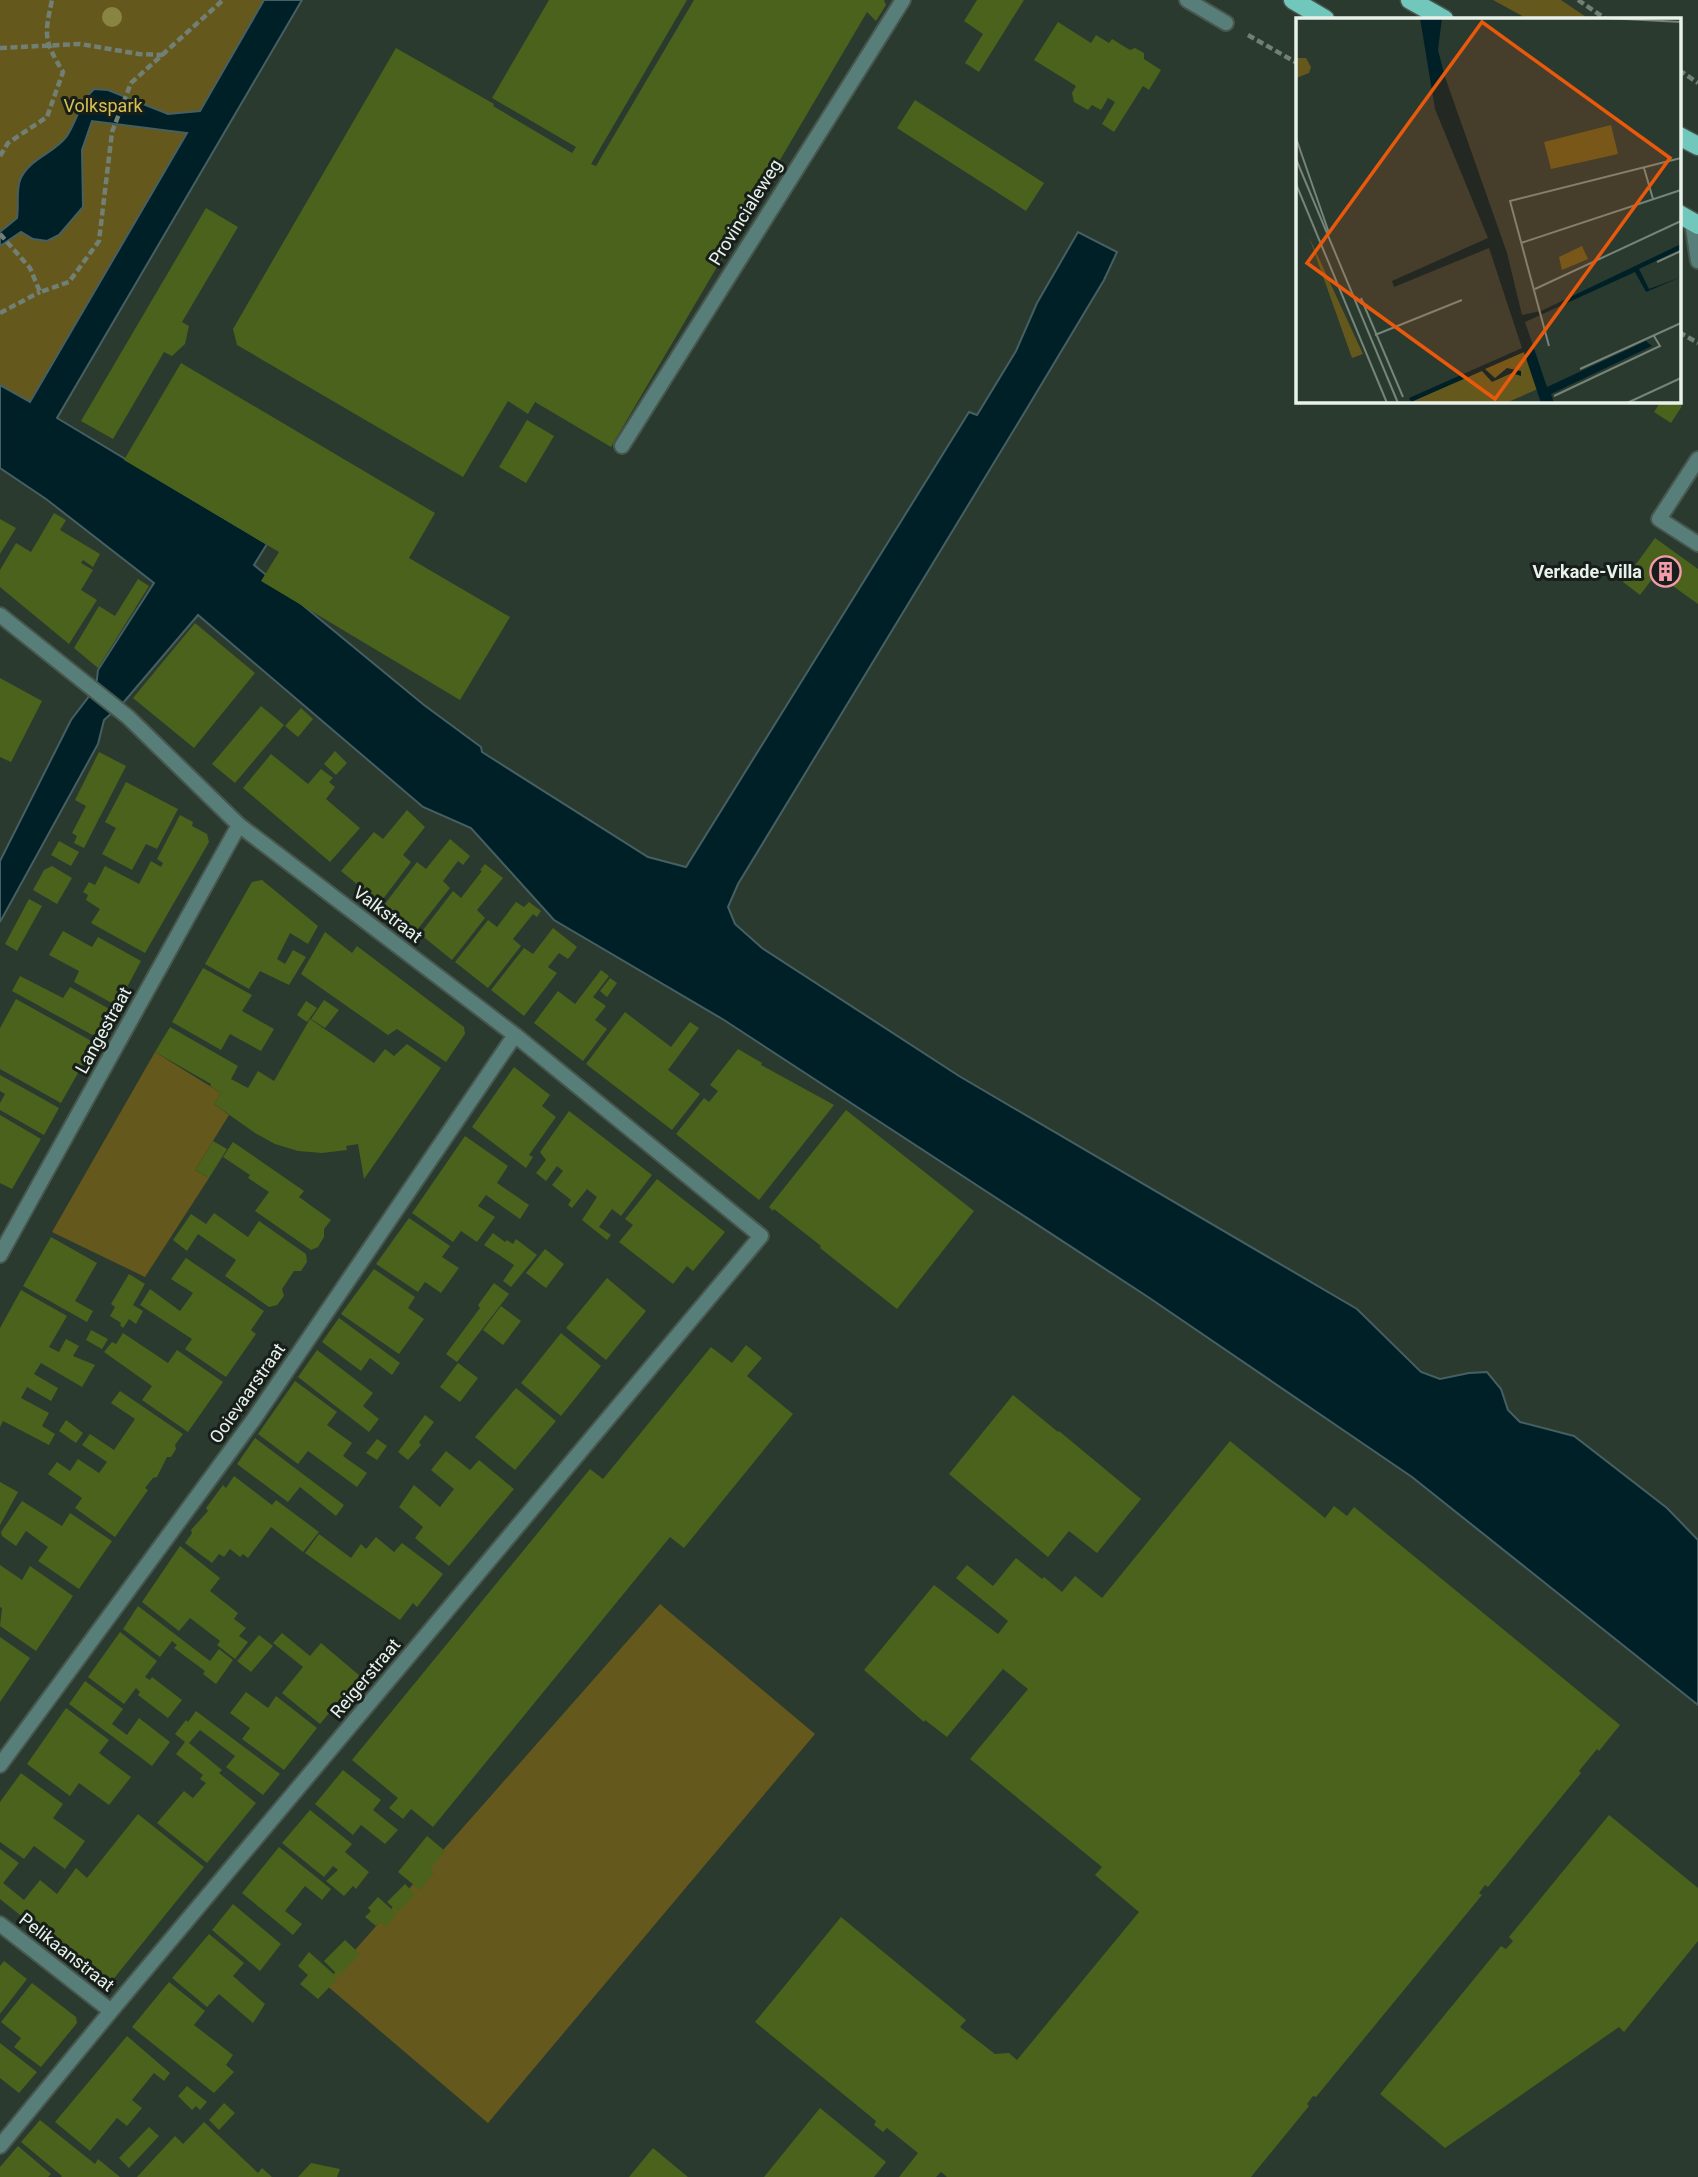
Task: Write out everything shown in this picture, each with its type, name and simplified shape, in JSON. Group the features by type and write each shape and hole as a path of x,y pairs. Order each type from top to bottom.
{"main road":[{"path":"1293,0 1323,18"},
{"path":"1410,0 1442,18"},
{"path":"1680,137 1698,146"}],"street":[{"name":"Provincialeweg","path":"622,446 903,0"},
{"path":"1187,0 1226,23"},
{"path":"1692,218 1698,261"},
{"path":"1698,459 1659,519 1698,544"},
{"name":"Valkstraat","path":"0,615 128,717 239,825 515,1035 761,1236"},
{"name":"Langestraat","path":"0,1255 239,825"},
{"name":"Ooievaarstraat","path":"0,1765 254,1419 515,1035"},
{"name":"Reigerstraat","path":"0,2146 761,1236"},
{"name":"Pelikaanstraat","path":"0,1924 111,2011"}],"path":[{"path":"0,156 8,144 47,117 63,72 47,44 46,28 52,0"},
{"path":"0,313 40,292 69,282 99,241 112,132 131,83 223,0"},
{"path":"1578,0 1605,18"},
{"path":"1226,23 1296,62"},
{"path":"0,48 80,44 139,54 164,55"},
{"path":"1680,71 1698,83"},
{"path":"0,234 30,268 40,292"},
{"path":"1680,333 1698,343"}],"green space":[{"name":"Volkspark","path":"0,0 284,0 42,410 0,385"},
{"path":"1493,0 1561,0 1588,18 1526,18"},
{"path":"155,1052 221,1093 214,1104 229,1115 195,1170 209,1178 145,1277 52,1232"},
{"path":"660,1604 815,1734 488,2123 325,1984"}],"water":[{"path":"264,0 302,0 57,418 267,544 254,565 424,705 481,747 482,752 648,857 686,867 969,412 977,415 1016,351 1037,303 1078,232 1117,252 1104,280 738,884 728,907 735,924 762,948 959,1076 1357,1309 1421,1372 1440,1379 1487,1372 1501,1389 1508,1410 1520,1422 1574,1436 1667,1508 1698,1540 1698,1705 1412,1477 1148,1297 724,1020 554,920 471,828 423,807 198,615 123,703 104,720 98,744 0,922 0,861 71,720 96,687 98,670 154,583 46,499 0,468 0,385 30,402 187,133 92,121 82,150 83,207 59,235 47,241 33,239 21,232 0,246 0,232 17,218 19,185 24,173 67,136 82,105 94,89 108,90 168,114 200,111"}],"building":[{"path":"549,0 687,0 591,164 596,166 694,0 884,0 886,5 876,21 867,12 611,447 535,402 528,414 508,401 463,477 237,345 233,329 396,48 494,104 493,106 572,153 576,147 492,98"},
{"path":"977,0 1024,0 979,72 965,63 983,34 964,21"},
{"path":"1058,22 1091,43 1096,35 1109,43 1112,39 1130,50 1135,48 1144,53 1144,59 1161,70 1149,90 1143,86 1114,132 1102,124 1115,102 1108,98 1101,110 1092,105 1088,110 1074,102 1072,93 1076,86 1034,60"},
{"path":"915,100 1044,183 1026,211 897,128"},
{"path":"206,208 238,227 182,322 189,326 185,344 172,356 164,352 113,439 81,421"},
{"path":"181,363 435,513 409,558 510,617 460,700 261,581 279,552 124,460"},
{"path":"1660,402 1676,402 1682,406 1671,423 1654,412"},
{"path":"527,420 554,436 526,483 499,467"},
{"path":"54,513 66,520 60,530 100,554 93,567 83,560 81,563 93,570 81,590 97,600 69,644 0,587 0,570 16,543 31,552"},
{"path":"0,519 16,528 0,554"},
{"name":"Verkade-Villa","path":"1655,538 1698,569 1698,604 1656,574 1640,595 1623,582"},
{"path":"138,579 149,586 98,668 74,648 99,606 115,616"},
{"path":"195,623 255,673 194,748 133,698"},
{"path":"0,678 42,701 11,762 0,757"},
{"path":"261,706 284,725 235,783 212,764"},
{"path":"301,708 313,719 298,737 285,726"},
{"path":"335,751 347,763 336,775 324,764"},
{"path":"99,752 126,766 84,848 74,843 77,836 72,833 86,806 75,800"},
{"path":"271,754 308,784 321,769 333,778 329,782 335,787 326,799 360,828 330,862 243,788"},
{"path":"126,782 178,809 157,849 146,844 132,870 102,854 116,828 105,822"},
{"path":"407,810 425,827 403,855 411,862 380,903 341,871 374,832 383,839"},
{"path":"180,815 207,834 209,842 145,953 91,923 100,909 86,900 88,895 83,892 89,882 95,885 105,866 139,884 151,861 161,867 163,863 157,859"},
{"path":"450,839 470,856 463,865 458,861 443,881 450,888 417,930 384,905 417,862 426,869"},
{"path":"59,841 79,852 71,866 51,855"},
{"path":"485,864 503,878 477,910 485,918 452,960 420,934 453,891 461,898"},
{"path":"52,866 72,878 57,904 33,890 44,870"},
{"path":"262,880 318,926 308,944 290,933 277,959 285,964 293,950 306,957 289,985 260,971 249,989 205,964 252,882"},
{"path":"29,899 42,906 17,951 5,944"},
{"path":"516,902 524,907 529,902 541,911 537,917 533,914 513,939 521,946 488,988 455,962 488,920 497,927"},
{"path":"553,928 577,947 568,959 559,953 548,967 557,973 524,1016 491,990 524,948 533,954"},
{"path":"63,931 92,947 98,937 141,961 117,1006 74,982 79,971 49,955"},
{"path":"325,932 352,953 357,946 464,1027 465,1034 446,1062 397,1029 388,1035 301,974"},
{"path":"203,968 252,995 242,1011 274,1029 261,1051 230,1034 221,1050 172,1022"},
{"path":"601,970 609,976 593,997 606,1006 595,1020 607,1029 583,1061 534,1023 558,991 575,1004"},
{"path":"20,976 63,998 70,987 113,1011 98,1038 12,991"},
{"path":"610,978 617,983 607,997 600,991"},
{"path":"16,999 95,1043 61,1103 0,1069 0,1028"},
{"path":"324,1000 339,1010 325,1028 311,1019"},
{"path":"306,1001 317,1008 307,1022 297,1015"},
{"path":"625,1012 671,1047 690,1022 699,1028 668,1070 700,1094 672,1130 586,1064"},
{"path":"310,1019 374,1063 385,1049 394,1056 407,1044 441,1068 364,1179 358,1144 346,1146 347,1150 322,1153 298,1151 275,1144 214,1104 221,1093 210,1086 211,1084 155,1052 170,1027 238,1066 231,1079 248,1088 258,1071 274,1081"},
{"path":"738,1049 762,1063 761,1065 834,1105 759,1200 676,1134 704,1098 709,1102 718,1091 710,1085"},
{"path":"514,1067 550,1095 542,1106 556,1117 529,1155 533,1157 526,1168 472,1127"},
{"path":"0,1075 59,1108 44,1135 0,1110 5,1094 0,1091"},
{"path":"846,1110 974,1211 897,1309 769,1207"},
{"path":"569,1111 652,1175 621,1216 612,1209 599,1227 611,1235 607,1240 582,1220 597,1197 587,1189 572,1208 568,1205 571,1200 552,1185 563,1171 557,1166 546,1181 536,1173 546,1160 540,1152"},
{"path":"0,1115 41,1139 12,1189 0,1183"},
{"path":"465,1136 508,1166 497,1183 529,1205 520,1219 486,1195 478,1206 495,1217 477,1242 461,1231 453,1242 412,1213"},
{"path":"213,1141 227,1149 209,1178 195,1170"},
{"path":"233,1142 304,1191 299,1197 331,1220 324,1229 324,1237 318,1247 311,1250 255,1211 269,1192 223,1157"},
{"path":"657,1179 725,1232 693,1271 687,1266 673,1284 619,1242 633,1225 625,1219"},
{"path":"214,1213 248,1237 259,1221 306,1254 307,1262 301,1271 294,1271 282,1289 284,1296 277,1305 269,1307 225,1276 236,1260 198,1234 187,1251 173,1240 191,1214 206,1224"},
{"path":"409,1218 450,1246 442,1257 459,1268 441,1293 425,1282 418,1292 376,1264"},
{"path":"493,1233 505,1242 507,1240 513,1244 516,1239 537,1255 511,1287 503,1281 514,1265 484,1245"},
{"path":"51,1237 97,1263 75,1301 93,1311 87,1322 23,1286"},
{"path":"545,1249 564,1264 546,1288 526,1273"},
{"path":"186,1258 264,1311 251,1330 256,1334 226,1377 185,1349 192,1339 140,1305 150,1289 180,1311 193,1293 171,1279"},
{"path":"374,1269 415,1297 408,1308 424,1319 399,1354 341,1314"},
{"path":"129,1274 145,1284 133,1305 143,1311 136,1324 129,1319 123,1328 121,1323 110,1316 115,1307 111,1304"},
{"path":"607,1278 646,1311 606,1360 566,1328"},
{"path":"494,1283 509,1294 457,1362 446,1354 480,1308 478,1305"},
{"path":"21,1290 67,1316 49,1347 59,1352 66,1339 79,1346 73,1356 95,1365 82,1387 41,1363 34,1374 58,1388 51,1401 27,1387 21,1398 49,1413 42,1426 55,1434 49,1445 3,1421 0,1427 0,1328"},
{"path":"501,1306 521,1321 503,1345 483,1330"},
{"path":"339,1318 400,1363 392,1375 370,1358 361,1371 322,1342"},
{"path":"91,1330 108,1339 102,1349 86,1340"},
{"path":"123,1333 168,1363 177,1350 223,1382 188,1432 142,1400 152,1386 104,1352 112,1342 116,1344"},
{"path":"561,1333 601,1366 561,1416 521,1383"},
{"path":"746,1345 762,1358 747,1376 793,1414 684,1548 670,1537 433,1827 411,1809 403,1819 389,1808 398,1798 352,1760 590,1469 603,1479 711,1347 732,1363"},
{"path":"317,1350 373,1393 363,1406 379,1419 369,1432 298,1377"},
{"path":"458,1363 478,1378 460,1402 440,1387"},
{"path":"295,1381 337,1412 327,1425 352,1443 343,1456 367,1473 357,1487 308,1451 298,1464 258,1434"},
{"path":"516,1388 556,1421 515,1470 475,1437"},
{"path":"120,1391 183,1434 171,1457 167,1457 157,1477 145,1488 148,1490 115,1537 75,1508 82,1498 48,1474 57,1462 70,1471 78,1459 99,1473 107,1462 82,1445 90,1434 114,1450 135,1419 111,1403"},
{"path":"1013,1395 1141,1499 1097,1553 1069,1531 1048,1557 949,1474"},
{"path":"425,1415 434,1422 419,1442 421,1445 408,1460 398,1452"},
{"path":"66,1420 83,1433 76,1443 59,1431"},
{"path":"255,1438 344,1505 336,1516 300,1487 288,1502 237,1464"},
{"path":"377,1439 387,1446 377,1460 366,1453"},
{"path":"1230,1441 1325,1518 1334,1506 1347,1516 1354,1507 1620,1725 1579,1771 1581,1773 1488,1887 1485,1885 1479,1893 1482,1895 1316,2097 1313,2096 1307,2104 1309,2106 1251,2177 947,2177 941,2172 936,2177 899,2177 918,2153 887,2128 883,2132 874,2125 876,2121 755,2022 841,1917 966,2020 960,2027 995,2054 1009,2053 1017,2060 1139,1912 1095,1875 1102,1867 970,1759 1028,1689 1003,1669 947,1737 925,1720 924,1722 864,1670 934,1585 998,1634 1008,1621 956,1578 967,1565 993,1586 1016,1558 1062,1592 1075,1576 1102,1598"},
{"path":"446,1451 470,1470 479,1460 514,1489 449,1566 415,1538 423,1527 399,1507 414,1485 440,1507 454,1489 431,1470"},
{"path":"234,1476 272,1505 276,1500 319,1532 303,1552 271,1527 248,1558 243,1554 240,1557 230,1549 224,1557 219,1554 212,1563 185,1543 192,1533 191,1530 208,1511 206,1508 223,1485 226,1488"},
{"path":"0,1482 18,1492 0,1525"},
{"path":"22,1501 62,1526 70,1513 112,1541 79,1589 38,1561 48,1547 26,1531 16,1546 2,1536 1,1532"},
{"path":"319,1534 351,1558 361,1544 366,1549 376,1537 394,1552 402,1543 443,1574 417,1607 413,1603 400,1620 305,1553"},
{"path":"180,1546 220,1578 210,1591 238,1613 234,1619 246,1628 239,1636 248,1642 235,1659 217,1645 220,1641 190,1618 179,1631 142,1602"},
{"path":"0,1565 22,1580 30,1566 73,1596 36,1651 0,1626"},
{"path":"138,1606 210,1661 219,1649 233,1660 216,1684 203,1674 205,1671 174,1648 177,1645 172,1641 160,1657 123,1629"},
{"path":"120,1632 157,1661 145,1677 150,1680 152,1677 182,1700 168,1718 138,1695 140,1692 136,1688 124,1704 88,1677"},
{"path":"282,1633 310,1656 321,1643 360,1676 320,1724 282,1693 303,1667 273,1643"},
{"path":"259,1635 273,1646 251,1672 237,1661"},
{"path":"0,1637 30,1658 0,1702"},
{"path":"85,1681 123,1709 112,1724 127,1735 139,1718 170,1742 152,1766 69,1704"},
{"path":"246,1692 268,1708 276,1696 317,1728 284,1770 242,1739 250,1728 230,1713"},
{"path":"66,1708 109,1740 99,1753 131,1777 109,1805 79,1783 70,1796 27,1764"},
{"path":"196,1711 280,1774 263,1795 226,1767 235,1756 200,1730 189,1743 222,1770 219,1773 256,1803 207,1863 157,1823 184,1791 193,1798 206,1783 200,1779 203,1775 176,1754 185,1742 175,1734"},
{"path":"343,1770 381,1800 373,1810 398,1830 385,1844 361,1825 353,1835 315,1804"},
{"path":"21,1773 63,1804 53,1818 85,1841 65,1869 34,1846 24,1859 0,1842 0,1802"},
{"path":"310,1810 352,1844 345,1852 369,1872 356,1889 353,1886 344,1896 326,1881 338,1870 333,1866 324,1877 282,1843"},
{"path":"138,1814 204,1867 111,1982 105,1983 0,1899 0,1849 19,1863 3,1883 24,1900 40,1880 57,1894 76,1868 87,1878"},
{"path":"1609,1815 1698,1888 1698,1941 1624,2032 1619,2027 1445,2148 1380,2094 1501,1946 1506,1949 1513,1941 1509,1937"},
{"path":"427,1836 445,1851 430,1869 434,1873 420,1890 398,1872"},
{"path":"279,1847 331,1889 322,1900 305,1886 285,1911 302,1924 293,1935 242,1893"},
{"path":"405,1884 415,1894 398,1912 387,1902"},
{"path":"378,1897 397,1914 386,1927 380,1922 376,1926 365,1917 371,1911 368,1908"},
{"path":"233,1904 281,1944 260,1971 212,1930"},
{"path":"209,1934 244,1963 233,1976 265,2004 253,2023 219,1994 207,2007 172,1978"},
{"path":"345,1940 360,1954 339,1976 324,1961"},
{"path":"309,1952 338,1978 318,1999 300,1984 308,1975 298,1966"},
{"path":"4,1961 27,1979 0,2014 0,1966"},
{"path":"169,1982 205,2011 194,2025 233,2055 226,2065 234,2072 214,2093 132,2027"},
{"path":"32,1983 76,2017 77,2023 41,2067 14,2047 21,2038 1,2022"},
{"path":"127,2036 170,2073 164,2081 154,2073 132,2100 142,2108 127,2126 117,2118 90,2151 55,2122"},
{"path":"0,2043 37,2072 19,2093 0,2078"},
{"path":"187,2086 207,2102 200,2110 196,2106 192,2110 178,2096"},
{"path":"224,2103 235,2113 219,2130 209,2120"},
{"path":"820,2108 886,2162 874,2177 764,2177"},
{"path":"40,2120 95,2164 98,2159 120,2177 61,2177 21,2142"},
{"path":"204,2122 258,2173 262,2168 272,2177 137,2177 175,2136 183,2144"},
{"path":"149,2127 159,2136 129,2168 119,2158"},
{"path":"18,2146 51,2174 48,2177 0,2177 0,2167"},
{"path":"653,2148 688,2177 629,2177"},
{"path":"311,2163 340,2169 337,2177 298,2177"}],"place":[{"name":"Verkade-Villa","path":"1665,571"}]}
